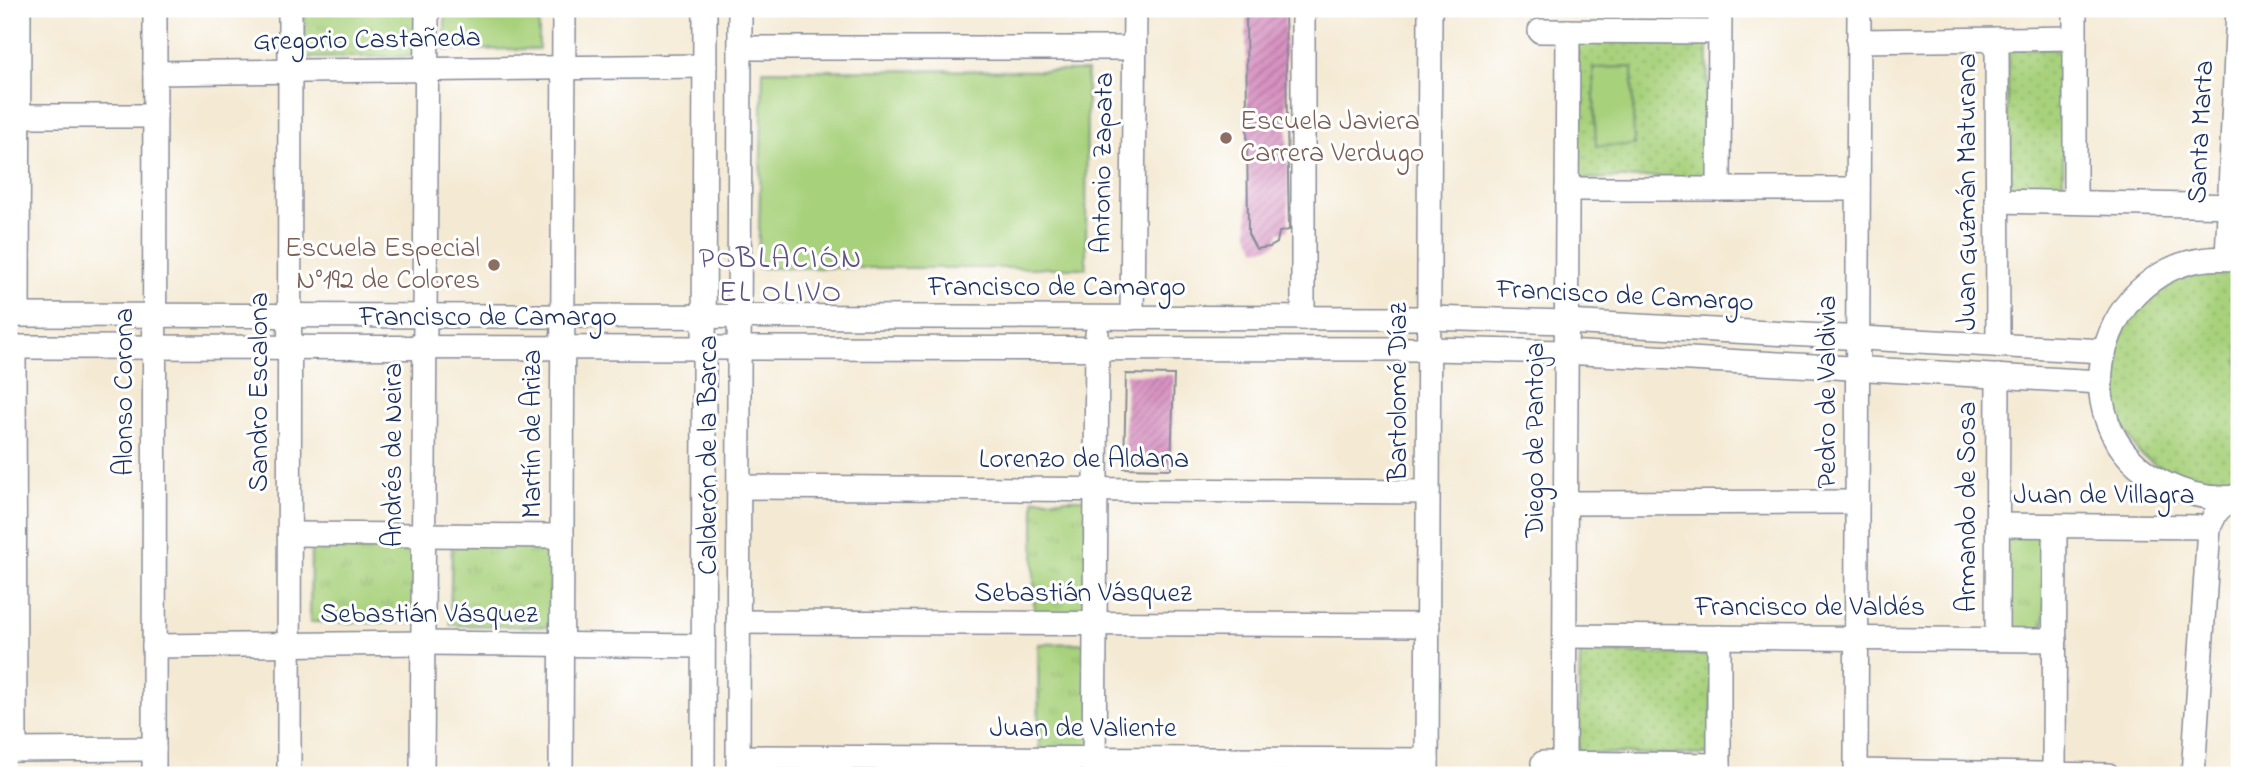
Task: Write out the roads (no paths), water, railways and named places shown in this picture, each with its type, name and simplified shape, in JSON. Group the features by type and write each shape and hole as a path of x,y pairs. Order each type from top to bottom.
{"street":[{"name":"Alonso Corona","path":"154,775 155,9"},
{"name":"Sandro Escalona","path":"289,775 290,9"},
{"name":"Andrés de Neira","path":"422,775 427,9"},
{"name":"Martín de Ariza","path":"561,775 564,9"},
{"name":"Calderón de la Barca","path":"703,775 705,9"},
{"name":"Calderón de la Barca","path":"738,766 740,9"},
{"name":"Antonio Zapata","path":"1132,318 1135,9"},
{"path":"1303,9 1303,318"},
{"name":"Bartolomé Díaz","path":"1427,768 1430,9"},
{"path":"1719,189 1720,9"},
{"name":"Pedro de Valdivia","path":"1856,773 1858,9"},
{"path":"2075,9 2075,202"},
{"name":"Santa Marta","path":"2233,259 2238,9"},
{"path":"13,316 14,172 19,116 16,24"},
{"path":"1540,31 1720,32"},
{"name":"Diego de Pantoja","path":"1568,31 1565,636 1553,764 1719,770"},
{"path":"1858,41 2075,38"},
{"name":"Juan Guzmán Maturana","path":"1997,39 1998,345"},
{"path":"740,48 1135,48"},
{"name":"Gregorio Castañeda","path":"155,73 705,66"},
{"path":"19,116 155,116"},
{"path":"1567,189 1858,189"},
{"path":"1997,201 2234,206"},
{"path":"2233,259 2185,263 2148,282 2120,312 2104,351 2101,382 2110,424 2134,461 2162,482 2194,495 2236,497"},
{"name":"Francisco de Camargo","path":"13,316 1429,318 1565,322 1857,340 2104,351"},
{"path":"1094,767 1097,318"},
{"path":"11,347 12,750 154,749"},
{"name":"Francisco de Camargo","path":"11,347 1429,349 1565,352 2101,382"},
{"name":"Armando de Sosa","path":"1997,639 1998,376"},
{"name":"Lorenzo de Aldana","path":"739,487 1428,492"},
{"path":"2194,495 2209,527"},
{"path":"2193,775 2209,527 2217,511 2236,497"},
{"path":"1565,503 1857,502"},
{"name":"Juan de Villagra","path":"1997,525 2209,527"},
{"path":"2054,774 2055,526"},
{"path":"289,534 562,536"},
{"name":"Sebastián Vásquez","path":"738,622 1428,625"},
{"name":"Francisco de Valdés","path":"1565,636 2054,640"},
{"path":"1719,637 1719,770"},
{"name":"Sebastián Vásquez","path":"154,646 423,643 704,646"},
{"name":"Juan de Valiente","path":"738,766 1427,768"},
{"path":"1856,773 2108,775"}],"place":[{"name":"Escuela Javiera Carrera Verdugo","path":"1226,138"},
{"name":"Escuela Especial N°192 de Colores","path":"494,265"}],"district":[{"name":"POBLACIÓN EL OLIVO","path":"781,277"}]}
